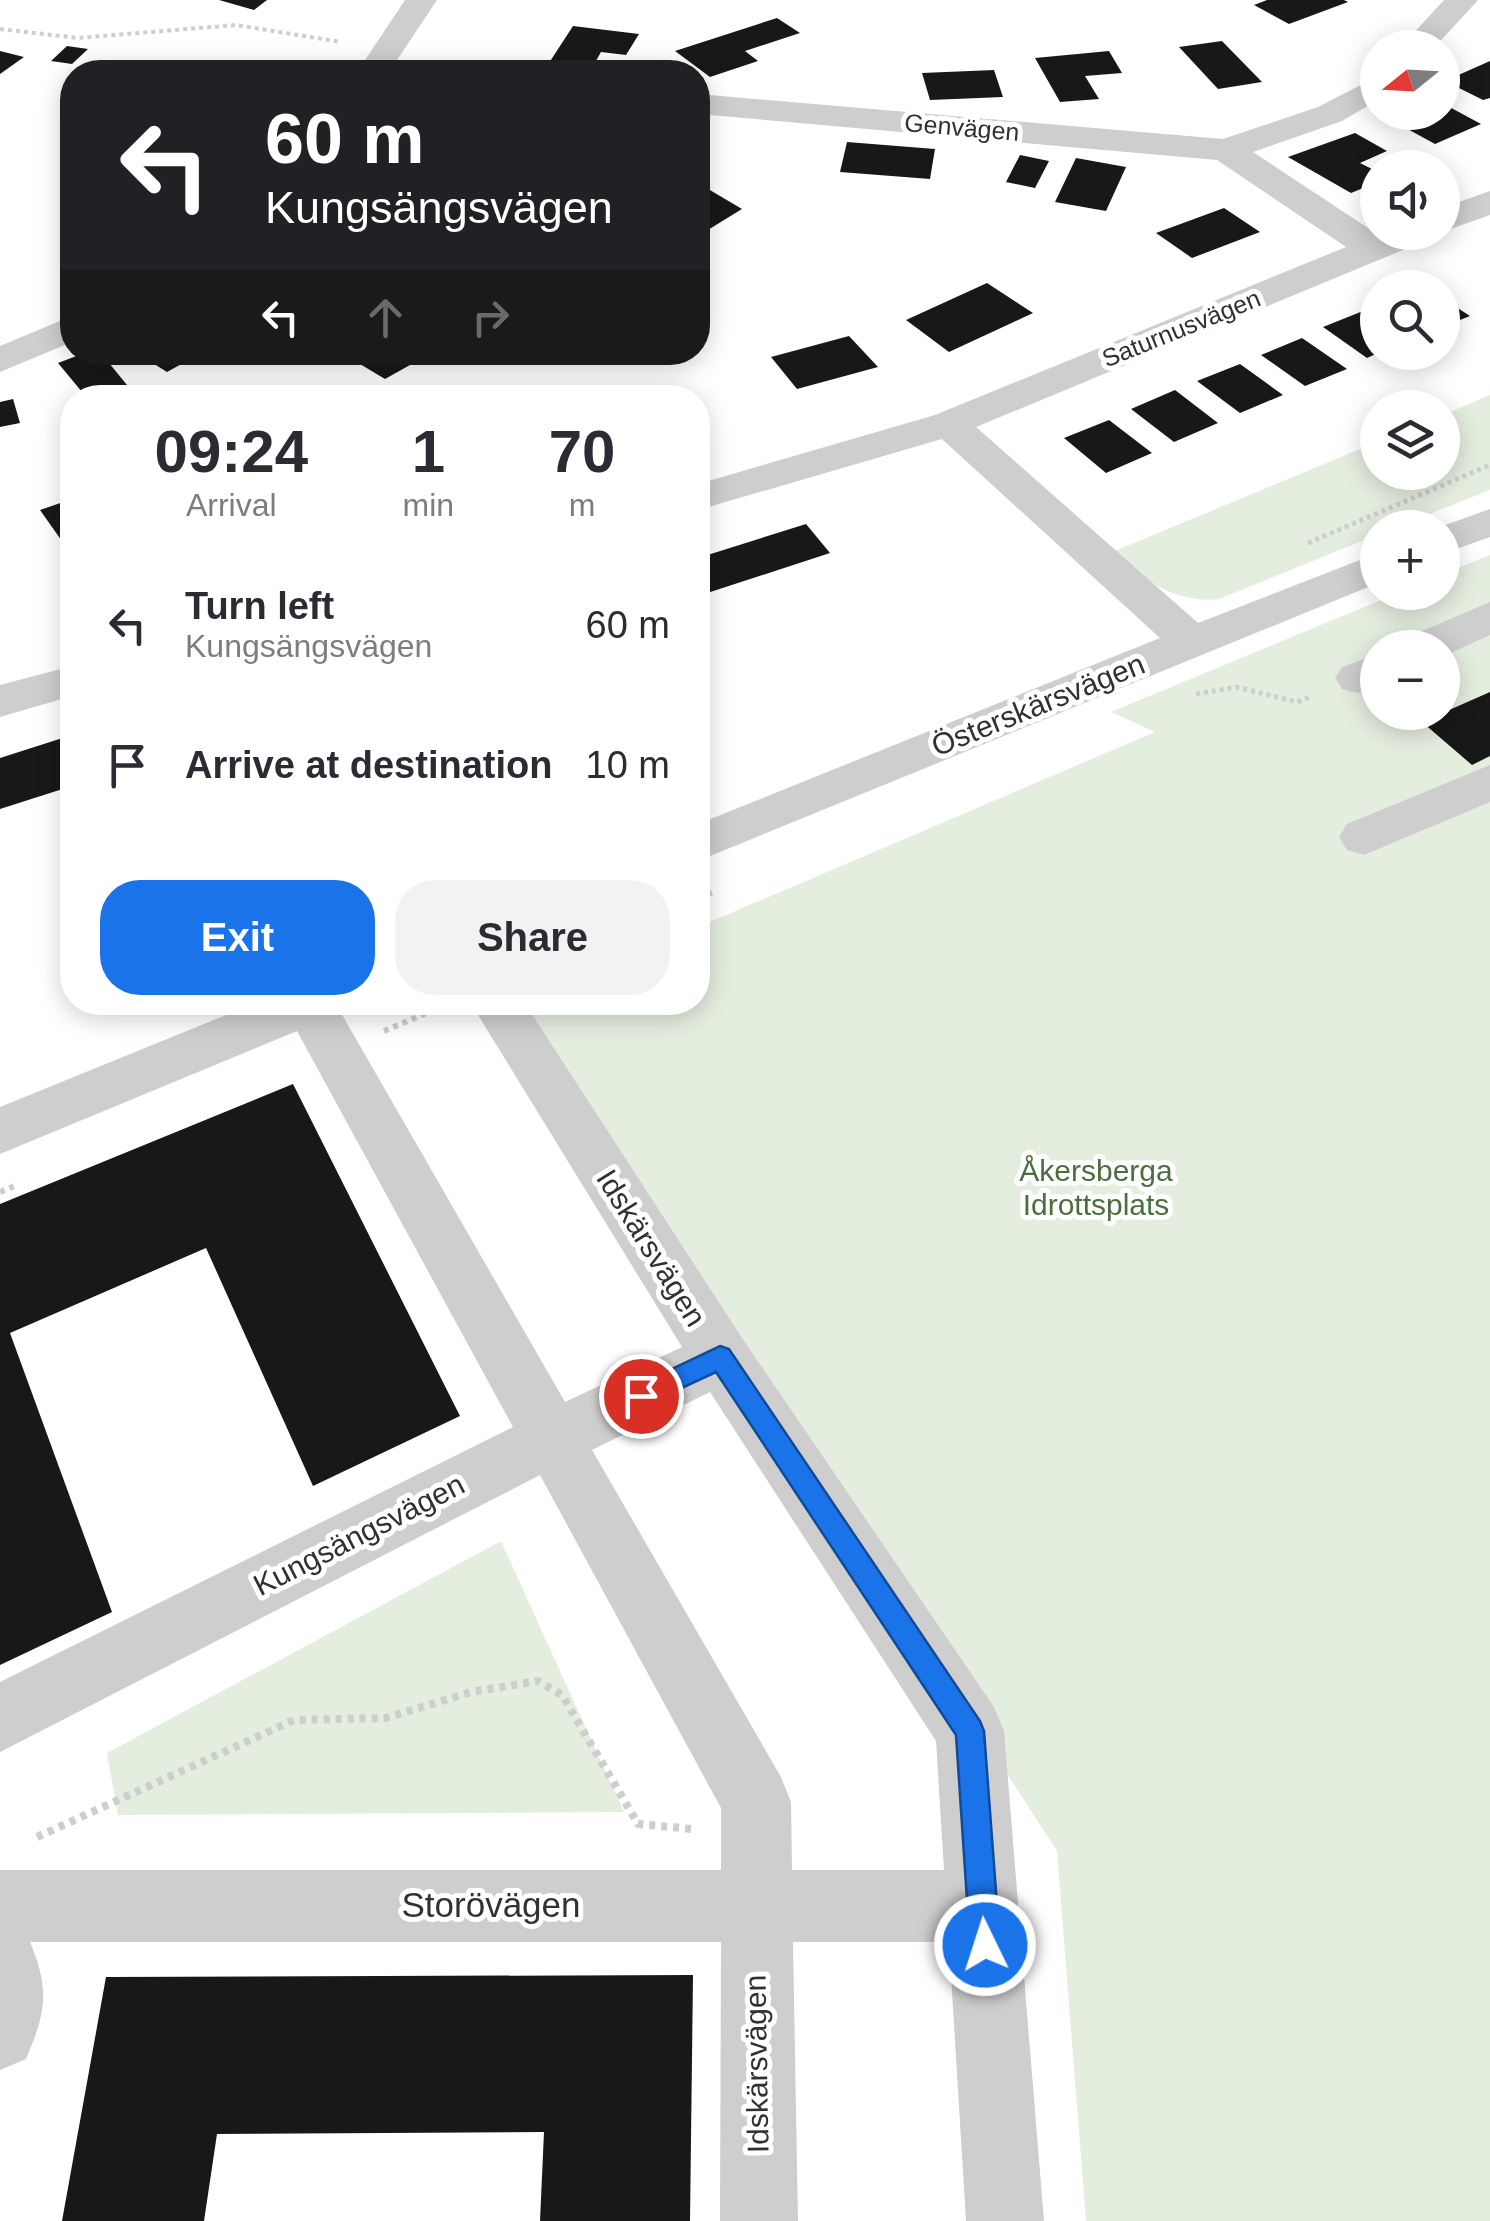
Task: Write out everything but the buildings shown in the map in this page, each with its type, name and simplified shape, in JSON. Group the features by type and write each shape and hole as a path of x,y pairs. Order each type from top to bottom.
{"street":[{"path":"381,60 421,0"},
{"path":"1433,30 1462,0"},
{"name":"Genvägen","path":"710,105 1226,150 1330,114 1360,96"},
{"name":"Genvägen","path":"1226,150 1360,240"},
{"path":"1460,214 1490,202"},
{"name":"Saturnusvägen","path":"710,494 949,424 1371,250"},
{"path":"0,360 60,333"},
{"path":"949,424 1192,642"},
{"path":"1460,534 1490,522"},
{"name":"Österskärsvägen","path":"710,839 1360,574"},
{"path":"1460,631 1490,617"},
{"path":"0,701 60,684"},
{"path":"1364,837 1490,782"},
{"path":"0,1131 282,1015"},
{"name":"Idskärsvägen","path":"318,1015 756,1802 730,1904 759,2221"},
{"name":"Idskärsvägen","path":"504,1015 720,1357 970,1731 1005,2221"},
{"name":"Kungsängsvägen","path":"0,1718 427,1499 720,1357"},
{"name":"Storövägen","path":"9,1876 730,1904 982,1906"},
{"path":"0,1957 9,1988 0,2033"}],"path":[{"path":"0,29 78,38 236,25 376,60"},
{"path":"1188,695 1236,687 1296,702 1360,677"},
{"path":"710,893 716,891"},
{"path":"9,1876 294,1720 386,1718 472,1692 538,1682 562,1695 638,1824 705,1830 730,1904"}],"green space":[{"path":"1490,395 1490,490 1440,510 1360,510 1360,542 1219,599 1188,598 1161,588 1110,553 1360,449 1360,490 1460,490 1460,408"},
{"name":"Åkersberga Idrottsplats","path":"1490,555 1490,2221 1086,2221 1057,1851 517,1017 710,1015 710,922 1155,732 1111,712 1360,609 1460,610 1460,567"},
{"path":"501,1541 624,1812 118,1815 107,1753"}],"route":[{"path":"641,1396 720,1357 970,1731 985,1945"}]}
